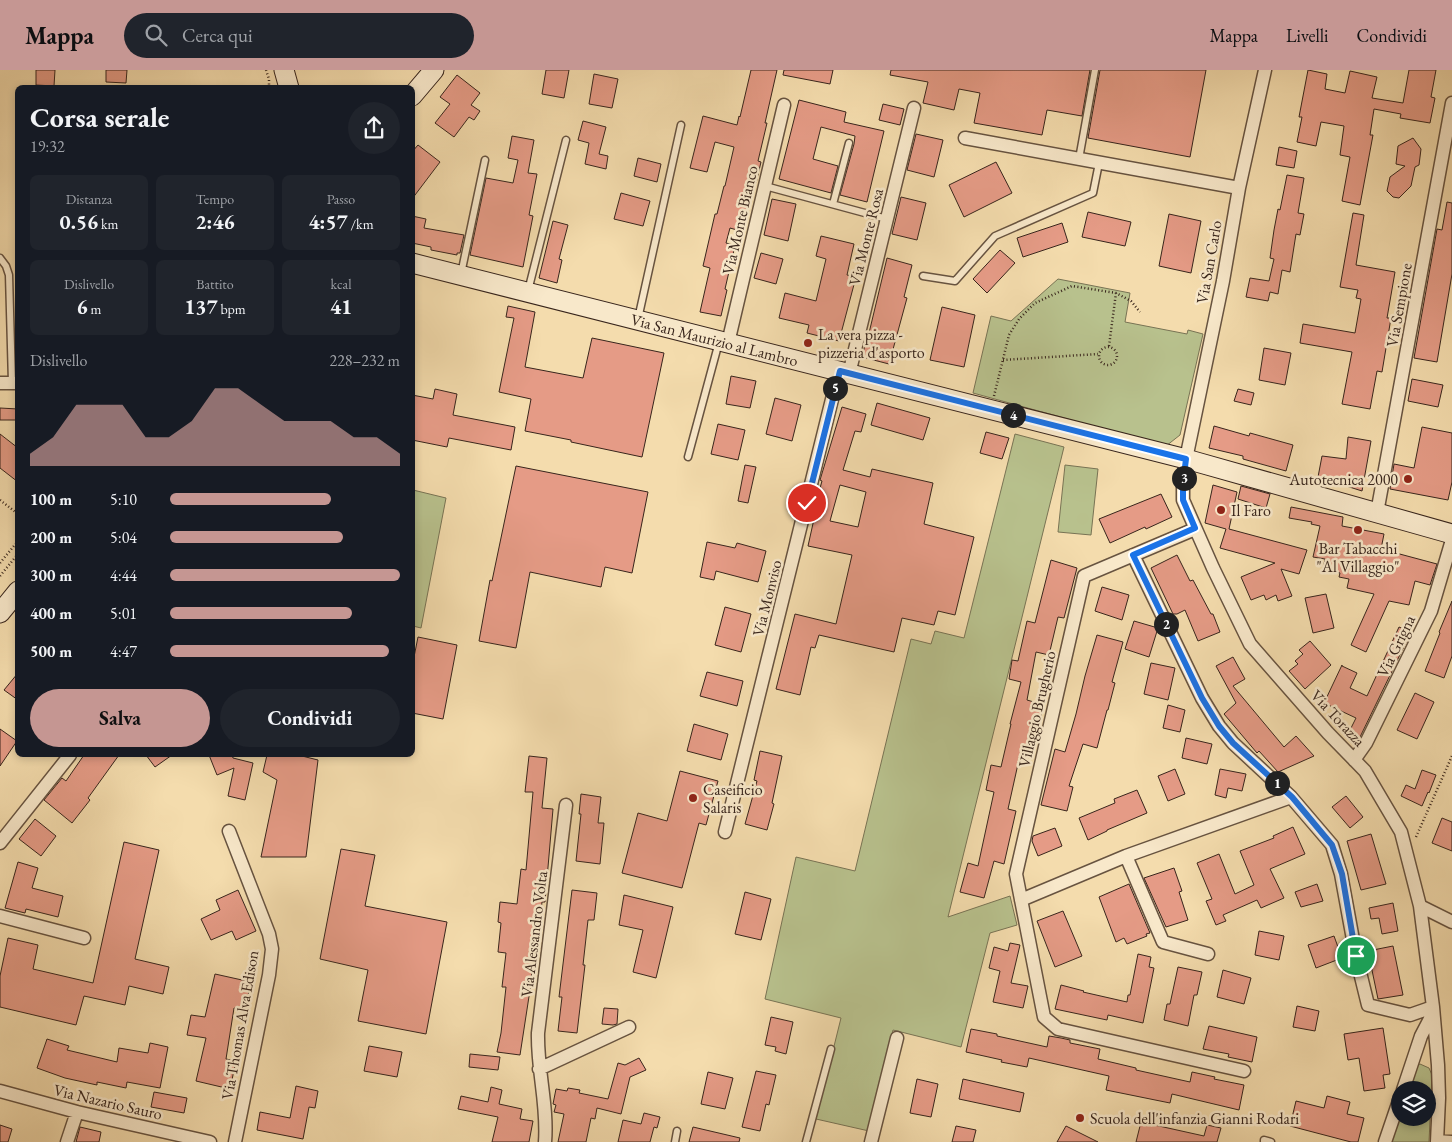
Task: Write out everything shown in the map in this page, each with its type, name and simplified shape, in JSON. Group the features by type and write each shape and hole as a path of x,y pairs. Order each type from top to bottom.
{"main road":[{"path":"414,85 415,70"},
{"path":"415,93 434,70"},
{"name":"Via San Maurizio al Lambro","path":"415,264 1186,459 1452,534"},
{"path":"0,612 15,594"}],"street":[{"name":"Via San Carlo","path":"1186,459 1223,281 1239,188 1265,70"},
{"name":"Via Sempione","path":"1377,513 1452,103"},
{"name":"Via Monte Bianco","path":"724,342 784,105"},
{"name":"Via Monte Rosa","path":"844,373 887,219 914,108"},
{"path":"965,138 1239,188"},
{"name":"Via Monviso","path":"725,832 844,373"},
{"name":"Via Torazza","path":"1186,459 1183,500 1250,644 1328,733 1365,771 1401,832 1420,906 1433,1010 1438,1065 1437,1141"},
{"name":"Villaggio Brugherio","path":"1195,528 1084,576 1016,874 1044,1017 1058,1029 1244,1071"},
{"name":"Via Grigna","path":"1354,760 1366,743 1431,611 1452,540"},
{"path":"1133,555 1202,698 1219,726 1233,743 1292,797 1332,845 1342,874 1356,956 1368,1005 1410,1015 1433,1010"},
{"path":"0,843 68,757"},
{"path":"1021,900 1126,856 1292,797"},
{"name":"Via Alessandro Volta","path":"545,1142 545,1116 538,1051 539,1024 566,804"},
{"name":"Via Thomas Alva Edison","path":"229,832 267,929 272,949 269,975 235,1142"},
{"path":"1126,856 1162,942 1208,954"},
{"path":"1420,906 1452,922"},
{"path":"0,916 84,938"},
{"path":"1406,1081 1421,1036 1433,1010"},
{"path":"539,1069 629,1028"},
{"path":"871,1142 896,1038"},
{"path":"1413,1059 1426,1057 1438,1065"},
{"name":"Via Nazario Sauro","path":"0,1091 77,1112 204,1141"},
{"path":"67,1142 77,1112"},
{"path":"1385,1142 1391,1124"},
{"path":"1437,1141 1452,1142"}],"lane":[{"path":"1079,159 1094,70"},
{"path":"638,320 681,125"},
{"path":"528,292 566,140"},
{"path":"833,204 849,143"},
{"path":"461,275 485,160"},
{"path":"923,276 955,281 995,236 1093,193 1099,163"},
{"path":"765,186 887,219"},
{"path":"0,258 6,266 9,275 10,383"},
{"path":"688,457 724,342"},
{"path":"806,1142 830,1049"},
{"path":"675,1142 677,1131"},
{"path":"1264,1142 1264,1140 1271,1142"}],"path":[{"path":"266,70 269,85"},
{"path":"990,410 1009,336 1019,319 1034,303 1072,286 1116,293 1131,300 1140,312"},
{"path":"1109,346 1116,293"},
{"path":"1109,346 1115,350 1117,358 1113,363 1106,365 1100,361 1098,354 1102,348 1109,346"},
{"path":"1003,360 1098,354"},
{"path":"0,500 15,512"},
{"path":"0,563 15,545"},
{"path":"0,576 15,558"},
{"path":"1407,856 1452,756"}],"green space":[{"path":"1058,279 1130,293 1125,322 1187,334 1188,330 1203,334 1180,435 1166,446 973,393 991,316 1011,321"},
{"path":"1015,434 1064,447 948,917 1010,896 1017,925 990,933 961,1047 893,1030 869,1131 816,1119 841,1018 765,999 796,857 855,871 911,639 931,644 935,631 964,638"},
{"path":"1065,465 1098,469 1091,535 1058,532"},
{"path":"415,490 446,498 421,628 415,626"},
{"path":"1420,1064 1429,1068 1432,1081 1410,1081 1415,1066"},
{"path":"1396,1126 1430,1126 1429,1142 1391,1142"}],"building":[{"path":"36,70 55,70 54,85 36,85"},
{"path":"106,70 127,70 126,83 106,82"},
{"path":"546,70 569,70 564,98 542,94"},
{"path":"751,70 777,70 765,123 767,123 758,161 761,162 756,183 753,183 746,212 742,211 737,230 730,228 726,243 734,245 734,250 721,316 700,312 710,268 703,266 734,147 715,142 707,172 690,168 703,116 737,125"},
{"path":"784,70 833,70 830,84 783,75"},
{"path":"891,70 1090,70 1082,116 1047,110 1042,135 974,123 980,93 959,89 954,110 923,103 928,82 890,75"},
{"path":"1100,70 1206,70 1190,157 1088,138"},
{"path":"1308,70 1327,74 1325,89 1345,93 1350,71 1377,77 1372,98 1403,103 1409,70 1436,70 1431,97 1435,98 1430,123 1400,118 1401,114 1374,109 1370,135 1373,135 1360,205 1342,201 1350,157 1340,155 1344,126 1321,122 1316,146 1297,142 1302,117 1299,117"},
{"path":"594,74 618,79 612,108 589,104"},
{"path":"457,75 480,93 471,105 480,111 474,120 469,117 454,137 435,123 450,104 440,97"},
{"path":"799,100 846,112 844,122 884,131 867,202 840,195 855,136 821,127 813,159 838,166 831,193 779,179"},
{"path":"883,104 904,109 900,125 879,120"},
{"path":"583,121 606,127 599,154 608,156 606,169 585,164 589,143 578,140"},
{"path":"916,134 943,140 934,177 907,170"},
{"path":"512,136 534,140 528,173 537,174 529,215 533,216 523,267 470,255 486,178 513,183 518,160 508,158"},
{"path":"1413,138 1421,149 1419,165 1415,167 1411,186 1399,198 1393,197 1387,191 1390,177 1405,166 1396,164 1398,146"},
{"path":"418,145 440,162 415,195 415,148"},
{"path":"1279,147 1297,151 1294,168 1276,165"},
{"path":"638,158 661,164 657,182 634,176"},
{"path":"996,162 1012,193 964,217 949,185"},
{"path":"1287,175 1304,178 1298,213 1304,214 1300,235 1296,234 1290,272 1282,270 1278,294 1270,292 1268,301 1246,297 1250,278 1269,281 1274,259 1270,258 1274,230"},
{"path":"621,193 650,201 643,226 614,219"},
{"path":"901,197 926,203 917,240 892,234"},
{"path":"772,199 796,204 788,241 764,235"},
{"path":"1447,202 1452,203 1452,274 1437,362 1414,358 1437,229 1442,230"},
{"path":"1088,212 1131,222 1125,246 1082,237"},
{"path":"1353,213 1364,215 1356,265 1395,272 1387,318 1391,318 1382,372 1377,371 1370,409 1342,404 1352,352 1300,343 1303,324 1355,333 1361,299 1356,298 1358,290 1340,287"},
{"path":"1169,214 1201,221 1191,273 1159,266"},
{"path":"415,217 426,219 424,228 464,235 460,253 457,253 457,255 431,250 431,247 415,244"},
{"path":"553,221 568,225 559,259 562,260 557,283 539,278"},
{"path":"1062,223 1068,242 1023,257 1017,238"},
{"path":"821,236 854,244 847,275 856,277 839,341 807,333 809,325 779,318 785,293 816,301 826,259 816,256"},
{"path":"1000,250 1015,263 987,293 973,279"},
{"path":"761,253 783,259 776,284 754,278"},
{"path":"887,258 912,265 904,297 907,298 889,364 862,357"},
{"path":"508,306 535,312 525,367 583,378 592,338 664,353 642,457 525,431 531,399 499,392 514,318 506,317"},
{"path":"942,307 975,315 964,367 930,360"},
{"path":"1264,348 1291,353 1285,385 1259,380"},
{"path":"731,376 756,381 750,408 726,404"},
{"path":"1412,379 1443,385 1438,407 1408,401"},
{"path":"435,389 457,394 453,415 515,427 511,450 449,438 447,447 415,441 415,396 433,399"},
{"path":"1238,389 1254,393 1251,405 1234,401"},
{"path":"775,398 801,405 792,441 766,434"},
{"path":"877,403 930,418 923,440 871,425"},
{"path":"842,407 866,414 861,432 855,431 843,470 870,477 872,469 933,483 924,524 974,537 955,615 938,611 934,625 902,618 894,652 819,635 815,648 811,647 800,695 776,689 795,614 836,624 852,555 808,546 816,510 814,509 822,481 820,480","holes":["840,485 866,492 858,527 830,521"]},
{"path":"0,408 15,409 15,420 0,420"},
{"path":"718,424 745,430 738,460 711,454"},
{"path":"1214,426 1249,436 1250,433 1293,445 1286,471 1243,459 1243,456 1209,448"},
{"path":"1422,427 1452,433 1452,482 1448,500 1390,489 1394,464 1414,468"},
{"path":"986,432 1009,438 1002,459 980,453"},
{"path":"0,434 15,446 15,480 0,468"},
{"path":"1348,437 1371,441 1362,491 1318,477 1322,456 1346,459"},
{"path":"745,465 756,467 748,503 738,501"},
{"path":"516,466 648,492 632,573 605,567 601,587 530,572 516,648 479,641 490,580 492,581"},
{"path":"1213,485 1237,492 1229,529 1307,550 1299,574 1281,569 1292,596 1278,601 1276,595 1266,600 1264,595 1251,600 1241,577 1275,563 1220,548 1226,529 1205,523"},
{"path":"1241,486 1270,494 1266,508 1238,499"},
{"path":"1161,494 1172,517 1110,543 1099,519"},
{"path":"1291,507 1343,517 1342,526 1384,534 1381,549 1437,564 1430,585 1415,581 1409,605 1389,601 1366,652 1351,645 1374,594 1347,588 1349,579 1339,577 1340,573 1323,569 1325,559 1313,557 1320,526 1311,524 1312,522 1289,518"},
{"path":"707,542 735,548 737,543 766,551 758,582 716,571 714,580 700,577"},
{"path":"1177,555 1190,581 1193,580 1211,614 1213,614 1220,632 1198,641 1185,610 1173,614 1151,568"},
{"path":"1051,560 1077,568 1064,618 1058,617 1049,655 1036,652 1027,700 1044,705 1030,758 1020,755 1008,809 1016,811 1004,864 994,861 984,898 960,892 968,863 978,866 994,792 986,790 991,765 1001,767 1021,682 1009,679 1012,660 1018,661 1027,621 1035,623"},
{"path":"1102,587 1129,595 1122,620 1095,611"},
{"path":"1326,594 1334,628 1313,633 1305,598"},
{"path":"1452,601 1452,656 1444,678 1425,671"},
{"path":"725,607 751,614 741,652 715,645"},
{"path":"1134,621 1158,628 1149,657 1125,649"},
{"path":"1399,627 1411,632 1360,737 1349,732 1356,718 1324,703 1342,665 1357,673 1350,688 1367,696"},
{"path":"1097,635 1123,642 1112,682 1115,683 1097,748 1083,744 1069,786 1073,787 1067,811 1041,805 1055,749 1065,752"},
{"path":"418,637 457,645 443,719 415,714 415,652"},
{"path":"1310,641 1331,665 1305,689 1289,671 1298,664 1295,661 1303,654 1299,650"},
{"path":"1233,657 1245,679 1233,686 1284,747 1296,736 1314,756 1278,772 1259,751 1257,753 1224,714 1236,703 1216,666"},
{"path":"1151,663 1175,668 1168,700 1144,694"},
{"path":"707,672 743,681 737,706 700,696"},
{"path":"15,677 15,698 4,690"},
{"path":"1415,693 1434,702 1417,739 1397,730"},
{"path":"1168,705 1185,710 1180,732 1163,728"},
{"path":"694,724 728,734 721,760 687,751"},
{"path":"0,729 15,740 15,744 0,766"},
{"path":"1186,738 1212,744 1207,764 1182,758"},
{"path":"760,751 782,756 772,803 774,804 767,830 745,824 757,781 754,780"},
{"path":"529,756 547,758 542,808 553,809 545,902 542,902 539,927 537,927 520,1055 497,1052 506,987 502,987 506,953 498,952 501,923 498,922 500,902 517,904 521,869 526,870 533,792 525,792"},
{"path":"83,757 118,757 88,798 90,800 72,823 44,800 62,778 66,781"},
{"path":"148,757 169,757 155,767"},
{"path":"210,757 233,757 253,763 245,800 228,796 234,768 217,775"},
{"path":"267,757 306,757 318,760 306,857 261,857 277,780 263,772"},
{"path":"1175,769 1185,794 1168,801 1158,776"},
{"path":"1220,769 1246,774 1242,791 1228,788 1226,798 1215,795"},
{"path":"1422,770 1436,775 1422,806 1401,796 1406,785 1415,789"},
{"path":"680,771 718,781 706,825 699,823 682,888 622,873 638,813 667,821"},
{"path":"1137,790 1147,813 1088,840 1079,818 1115,803 1114,799"},
{"path":"581,794 601,797 598,823 604,823 600,864 576,861"},
{"path":"1346,796 1363,817 1350,828 1332,807"},
{"path":"1442,818 1452,822 1452,851 1432,843"},
{"path":"35,819 56,836 41,856 19,839"},
{"path":"1293,827 1305,854 1270,869 1284,898 1261,908 1257,900 1223,915 1226,921 1216,925 1206,901 1212,899 1197,863 1219,854 1235,894 1254,885 1240,851 1274,838 1273,836"},
{"path":"1055,828 1062,846 1038,856 1032,841 1033,836"},
{"path":"1371,834 1386,884 1361,890 1347,841"},
{"path":"124,842 159,850 135,959 169,967 163,994 129,986 125,1005 84,996 76,1025 0,1007 0,976 8,938 38,945 33,969 93,983"},
{"path":"341,849 375,855 365,906 447,922 426,1034 358,1021 368,970 320,959"},
{"path":"18,862 38,868 32,888 63,896 58,917 26,909 25,913 5,908"},
{"path":"1174,868 1182,891 1179,892 1188,920 1166,927 1144,878"},
{"path":"1129,884 1150,933 1127,944 1124,938 1116,942 1099,897"},
{"path":"1317,884 1323,901 1301,907 1295,892"},
{"path":"238,890 256,931 236,940 232,931 211,940 201,919 220,910 216,900"},
{"path":"572,890 597,893 594,920 588,920 577,1033 558,1031 562,997 559,997"},
{"path":"745,892 771,899 761,940 735,934"},
{"path":"624,895 673,907 656,978 633,972 643,930 619,925"},
{"path":"1393,903 1398,931 1382,934 1379,918 1371,919 1369,908"},
{"path":"1063,911 1082,956 1055,967 1037,921"},
{"path":"1259,931 1284,936 1279,960 1255,955"},
{"path":"1334,936 1342,958 1316,968 1308,945"},
{"path":"1010,943 1020,945 1011,983 1028,986 1023,1008 993,1002 1000,971 989,968 994,947 1008,951"},
{"path":"1393,946 1403,995 1378,999 1368,951"},
{"path":"1138,954 1151,957 1149,967 1154,968 1143,1023 1108,1015 1107,1020 1055,1009 1061,985 1127,1002"},
{"path":"1178,967 1202,972 1197,995 1194,995 1188,1026 1164,1020 1167,1004 1170,1004"},
{"path":"1223,970 1251,978 1244,1004 1217,997"},
{"path":"215,974 251,982 245,1010 234,1008 226,1059 236,1061 230,1089 196,1081 206,1038 187,1035 191,1015 205,1017"},
{"path":"1297,1006 1319,1011 1315,1031 1293,1027"},
{"path":"604,1008 618,1009 617,1024 602,1024"},
{"path":"771,1017 793,1022 786,1054 775,1051 776,1047 765,1045"},
{"path":"1209,1026 1257,1037 1252,1062 1228,1057 1229,1054 1203,1049"},
{"path":"1383,1028 1390,1074 1383,1075 1385,1088 1364,1091 1359,1058 1348,1060 1344,1034"},
{"path":"971,1029 1047,1047 1049,1036 1061,1038 1070,1040 1070,1043 1100,1049 1098,1059 1136,1068 1136,1070 1190,1082 1192,1072 1244,1085 1239,1110 1172,1094 1170,1103 1106,1090 1109,1076 1029,1058 1027,1067 966,1052"},
{"path":"47,1039 69,1046 67,1050 117,1062 119,1048 148,1053 150,1043 168,1047 160,1088 127,1082 126,1088 97,1082 97,1085 65,1078 37,1068"},
{"path":"369,1046 402,1052 397,1077 364,1071"},
{"path":"470,1054 500,1057 498,1070 469,1067"},
{"path":"639,1058 646,1070 630,1077 621,1114 597,1108 595,1119 591,1118 586,1142 558,1142 564,1114 554,1112 556,1105 553,1104 556,1089 567,1091 568,1088 580,1090 579,1093 608,1099 618,1063 625,1065"},
{"path":"756,1071 776,1075 769,1105 766,1104 760,1131 742,1127"},
{"path":"708,1072 733,1078 725,1109 701,1104"},
{"path":"917,1079 938,1084 931,1117 910,1113"},
{"path":"963,1079 1024,1093 1020,1112 959,1099"},
{"path":"296,1086 318,1091 315,1108 309,1107 303,1139 257,1130 260,1112 290,1118"},
{"path":"491,1087 502,1090 499,1104 522,1109 520,1119 533,1121 529,1142 492,1142 498,1117 458,1109 461,1096 488,1102"},
{"path":"154,1092 187,1098 184,1113 151,1107"},
{"path":"1327,1096 1350,1102 1347,1114 1364,1118 1358,1142 1351,1142 1290,1126 1296,1101 1324,1108"},
{"path":"644,1113 660,1117 657,1128 654,1127 650,1142 618,1142 623,1120 641,1124"},
{"path":"1141,1122 1204,1136 1207,1125 1221,1128 1217,1142 1136,1142"},
{"path":"0,1125 12,1129 8,1142 0,1142"},
{"path":"956,1126 976,1130 973,1142 952,1142"},
{"path":"1066,1126 1098,1142 1057,1142"},
{"path":"80,1127 101,1132 99,1142 76,1142"},
{"path":"693,1127 740,1138 739,1142 689,1142"}],"place":[{"name":"La vera pizza - pizzeria d'asporto","path":"808,343"},
{"name":"Autotecnica 2000","path":"1408,479"},
{"name":"Il Faro","path":"1221,510"},
{"name":"Bar Tabacchi \"Al Villaggio\"","path":"1358,530"},
{"name":"Caseificio Salaris","path":"693,798"},
{"name":"Scuola dell'infanzia Gianni Rodari","path":"1080,1118"}],"route":[{"path":"807,503 840,371 1186,459 1183,500 1195,528 1133,555 1202,698 1219,726 1233,743 1292,797 1332,845 1342,874 1356,956"}]}
